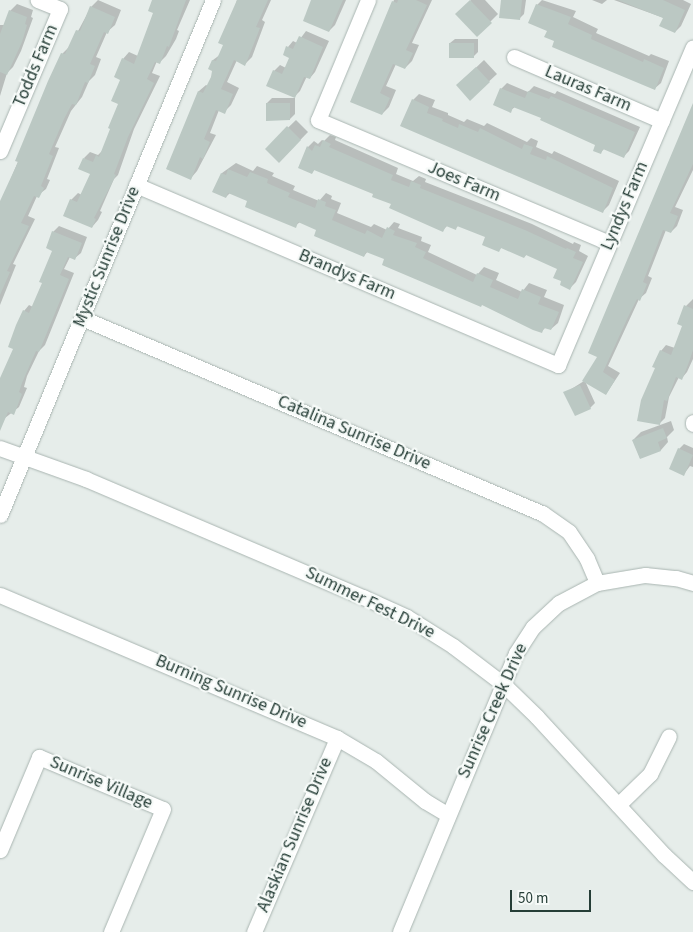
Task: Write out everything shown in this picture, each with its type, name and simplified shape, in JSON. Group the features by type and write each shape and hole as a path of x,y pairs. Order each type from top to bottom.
{"street":[{"name":"Todds Farm","path":"0,151 60,9 38,0"},
{"name":"Mystic Sunrise Drive","path":"0,515 213,0"},
{"name":"Joes Farm","path":"368,0 318,120 609,243"},
{"name":"Lyndys Farm","path":"558,365 693,47"},
{"name":"Lauras Farm","path":"514,57 662,121"},
{"name":"Brandys Farm","path":"136,185 558,365"},
{"name":"Catalina Sunrise Drive","path":"82,318 542,513 569,532 587,559 597,583"},
{"name":"Summer Fest Drive","path":"0,448 86,479 363,596 407,618 454,646 503,684 537,717 664,855 693,882"},
{"name":"Sunrise Creek Drive","path":"400,932 516,653 533,627 559,603 597,583 645,575 676,578 693,582"},
{"name":"Burning Sunrise Drive","path":"0,595 336,738 376,761 425,801 448,815"},
{"path":"618,805 650,774 669,736"},
{"name":"Alaskian Sunrise Drive","path":"254,932 336,738"},
{"name":"Sunrise Village","path":"0,850 39,757 163,809 111,932"}],"building":[{"path":"152,0 186,0 169,47 167,46 160,64 155,62 147,79 154,83 128,137 114,174 116,175 94,218 96,219 92,228 63,216 70,199 77,202 90,174 78,169 83,158 93,162 96,155 99,157 118,104 111,101 120,80 114,77 122,58 134,64 153,13 148,11"},
{"path":"237,0 268,0 256,27 260,28 245,66 234,60 221,89 233,94 225,114 216,110 204,139 210,142 203,159 200,157 191,180 166,169 198,91 203,93 211,77 212,71 208,69 212,60 216,61 223,45 218,43"},
{"path":"311,0 343,0 329,32 303,21"},
{"path":"398,0 416,0 427,5 406,50 413,53 405,69 393,64 380,93 390,98 382,115 350,102 392,1 397,3"},
{"path":"470,0 492,23 477,37 455,14"},
{"path":"501,0 522,0 520,20 499,18"},
{"path":"618,0 663,0 685,10 675,33 659,26 663,18"},
{"path":"536,4 571,17 568,24 592,35 591,39 643,62 644,59 664,68 655,90 552,47 554,41 544,37 547,31 528,23"},
{"path":"90,6 115,17 108,34 104,32 90,64 95,66 88,83 85,82 76,105 72,104 49,154 53,156 41,186 44,188 39,198 34,196 21,223 29,226 7,271 10,272 0,295 0,201 18,162 15,161 48,81 61,53 65,54 76,30 80,31"},
{"path":"9,10 27,17 25,24 27,25 22,42 7,75 0,72 0,34"},
{"path":"299,36 323,47 310,79 304,77 295,98 266,86 273,70 282,74 289,58 283,55 286,46 293,49"},
{"path":"449,43 474,43 474,58 449,58"},
{"path":"476,67 490,82 470,101 456,85"},
{"path":"500,88 525,98 528,91 549,99 551,96 635,132 624,158 603,149 601,154 593,151 595,145 540,120 541,118 513,107 511,113 493,105"},
{"path":"412,99 429,107 427,113 443,119 442,121 458,128 459,124 478,132 480,128 522,149 524,144 533,147 530,154 546,160 547,156 613,188 603,213 400,126"},
{"path":"266,103 290,103 290,120 266,121"},
{"path":"693,103 693,164 670,213 678,216 671,233 663,230 643,282 647,284 640,301 637,299 603,372 615,380 606,395 582,381 597,357 588,353"},
{"path":"287,126 301,140 279,163 265,149"},
{"path":"323,140 331,144 329,147 393,175 391,180 409,187 411,181 421,185 420,188 576,252 573,258 583,262 570,290 560,285 561,281 553,278 557,269 526,255 524,258 501,248 499,252 482,245 485,237 457,226 456,230 446,226 443,232 389,208 391,204 372,197 373,194 314,170 312,174 298,168 307,146 312,151 315,145 320,147"},
{"path":"228,169 247,177 250,172 268,179 267,183 290,193 288,197 315,208 318,199 326,202 325,206 336,210 332,220 365,234 367,230 382,238 387,227 395,231 393,235 417,243 415,247 426,252 423,258 473,282 477,273 493,280 490,287 518,299 522,289 541,297 538,304 559,312 551,330 544,328 542,333 533,330 482,305 481,307 382,265 384,259 366,252 364,257 314,236 316,230 298,222 296,228 245,207 247,201 228,193 226,198 212,192 221,173 226,175"},
{"path":"52,231 82,243 75,260 68,257 60,275 69,279 39,352 36,351 22,383 19,392 22,394 14,415 8,412 0,431 0,378 13,349 8,347 23,310 29,313 42,283 39,282 52,251 46,248"},
{"path":"684,305 693,309 693,350 682,380 676,377 667,401 664,400 660,425 637,421 641,400 655,368 652,367 660,350 671,355 682,326 677,324"},
{"path":"580,385 591,409 575,416 563,392"},
{"path":"663,428 667,438 658,442 661,451 640,459 632,440"},
{"path":"678,448 693,455 684,476 669,469"}]}
